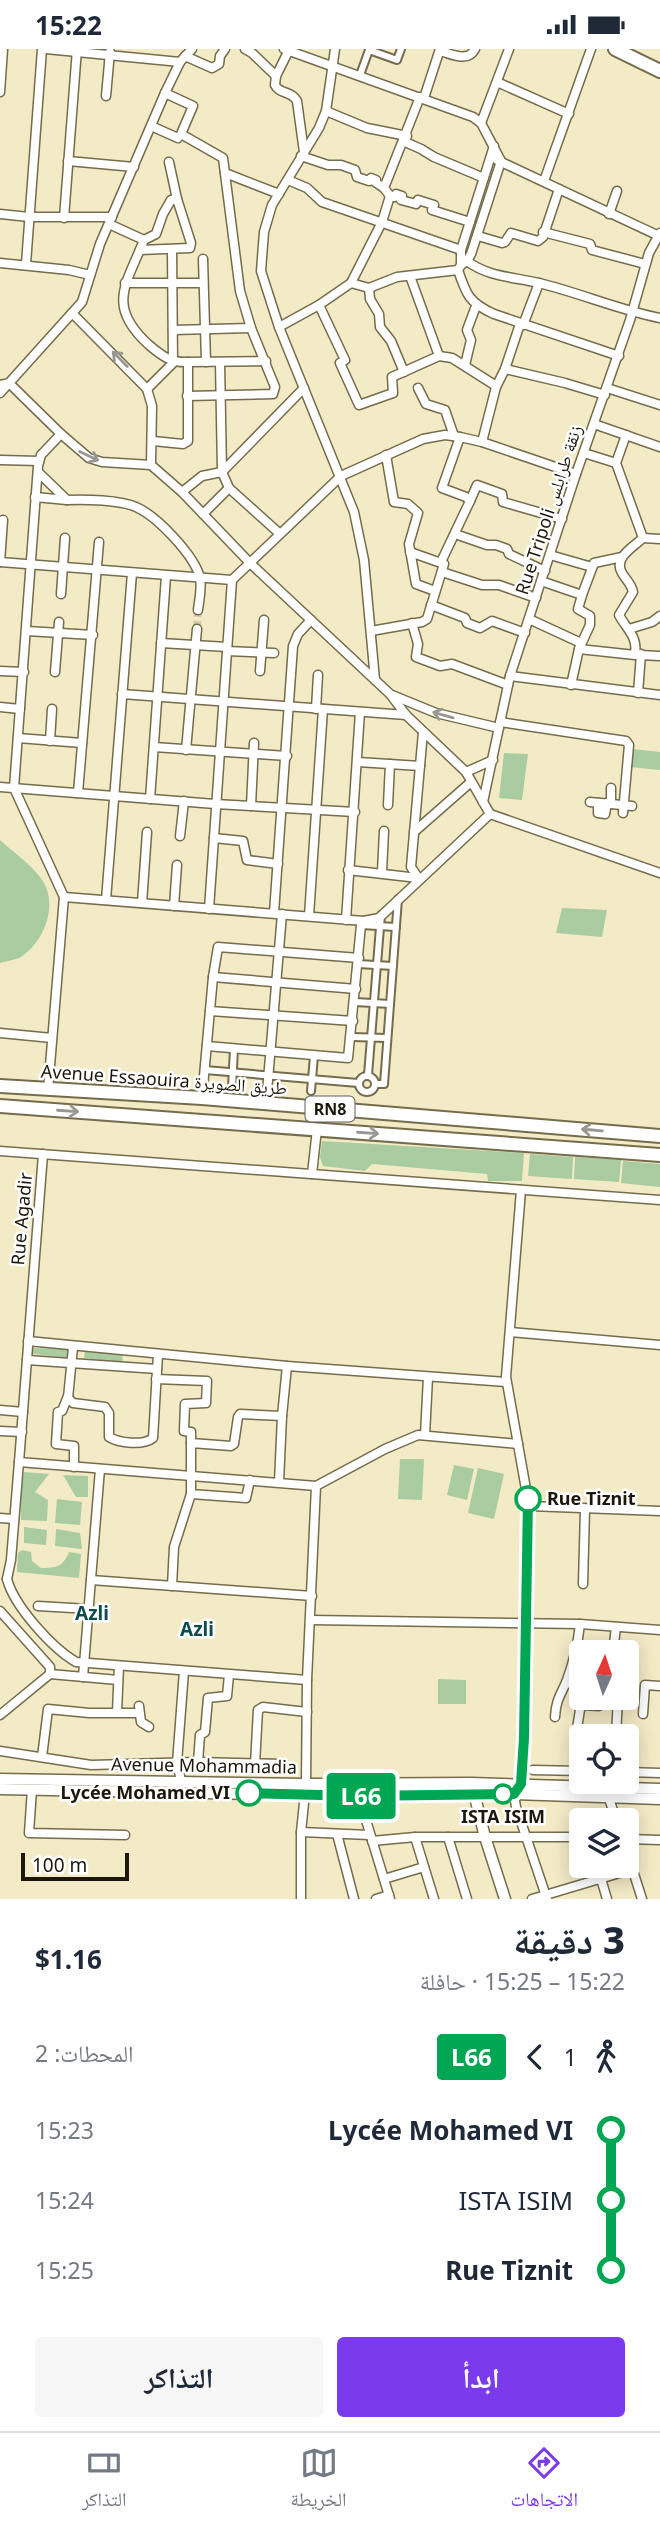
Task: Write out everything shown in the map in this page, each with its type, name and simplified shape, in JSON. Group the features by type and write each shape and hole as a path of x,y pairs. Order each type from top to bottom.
{"main road":[{"path":"615,49 630,52 660,71"},
{"name":"Avenue Essaouira طريق الصويرة","path":"0,1086 202,1098 660,1136"},
{"name":"RN8","path":"0,1106 660,1155"}],"street":[{"path":"0,92 3,49"},
{"path":"26,264 44,49 186,55 212,68 219,64 225,49"},
{"path":"246,49 276,76"},
{"path":"335,49 326,111 272,205 260,256 264,285 279,327 348,493 360,538 374,680"},
{"path":"360,75 369,50 397,59 401,49"},
{"path":"279,327 351,283 382,222 387,192 405,138 443,50 470,57 475,49"},
{"path":"481,123 509,49"},
{"path":"544,181 591,49"},
{"path":"64,218 77,50"},
{"path":"302,154 297,101 293,95 276,88 276,76 286,50 473,117 481,123 502,161 478,236 462,265"},
{"path":"106,96 110,52"},
{"path":"0,393 5,384 82,302 100,244 165,93 186,55"},
{"path":"497,82 569,114"},
{"path":"165,93 193,105 181,134 223,158 240,291 251,328 274,380 275,393"},
{"path":"326,111 367,128 405,138 434,157 484,178"},
{"path":"151,126 178,138"},
{"path":"494,146 461,250 468,296 476,306 618,356"},
{"path":"302,154 328,165 341,165 355,170 357,177 376,180 375,182 395,197 396,194 402,196 401,200 416,204 418,200 433,205 432,209 470,222"},
{"path":"491,158 659,235"},
{"path":"68,160 134,167"},
{"path":"140,250 187,249 191,246 169,162"},
{"path":"226,173 279,194"},
{"path":"288,180 307,188 322,202 461,250"},
{"path":"481,188 491,193"},
{"path":"478,236 502,243 511,233 538,241 543,237 559,189"},
{"path":"610,214 617,191"},
{"path":"173,363 146,341 124,313 125,283 144,240 156,233 165,209 171,200 177,199"},
{"path":"0,214 110,221 144,240"},
{"path":"543,232 590,244 592,250 645,264"},
{"name":"Rue Tripoli زنقة طرابلس","path":"483,802 509,681 576,474 633,311 645,264 659,235"},
{"path":"172,250 173,363"},
{"path":"649,253 660,258"},
{"path":"203,259 206,362"},
{"path":"0,263 26,264 90,275"},
{"path":"351,283 369,288 397,277 462,265 660,317"},
{"path":"410,276 439,356"},
{"path":"125,283 203,283"},
{"path":"482,442 496,387 538,283"},
{"path":"369,288 370,299 379,314 380,327 391,341 404,372"},
{"path":"319,305 345,360 340,363 359,405 393,393 392,377 439,356 452,358 465,365 496,387"},
{"path":"465,365 471,340 467,330 476,306"},
{"path":"72,313 148,389 152,406 151,465"},
{"path":"173,330 251,328"},
{"path":"148,389 173,363 266,361"},
{"path":"153,441 188,441 188,362"},
{"path":"220,362 222,472 229,488 279,533"},
{"path":"505,369 659,403"},
{"path":"5,384 79,451 92,459 151,465 250,563 390,694 406,715 466,772 490,814 660,873"},
{"path":"181,492 206,474 222,472 304,388"},
{"path":"418,388 426,404 445,410 457,436 442,488 470,501"},
{"path":"187,396 275,393 290,403"},
{"path":"594,424 660,447"},
{"path":"48,1090 64,897 13,788 39,461 45,449 61,434"},
{"path":"626,435 615,463 643,538"},
{"path":"209,909 232,580 341,477 423,439 457,436 576,474"},
{"path":"584,453 615,463"},
{"path":"386,455 394,502 408,504 418,513 409,541 417,585 435,591"},
{"path":"0,460 39,461"},
{"path":"38,472 67,500"},
{"path":"371,631 425,621 442,567 477,485 502,494 503,501 562,519"},
{"path":"203,514 229,488"},
{"path":"35,498 128,504 146,512 185,550 200,579 198,610"},
{"path":"3,520 0,562 232,580"},
{"path":"456,534 481,544 507,549 509,554 545,571"},
{"path":"61,594 65,538"},
{"path":"571,685 580,646 591,618 578,609 592,567 597,561 622,557 643,538 660,539"},
{"path":"78,793 99,542"},
{"path":"410,552 482,585 499,585 536,597"},
{"path":"550,555 592,567"},
{"path":"622,557 620,571 628,578 633,595 624,604 619,615 636,644 638,693"},
{"path":"106,900 132,573"},
{"path":"150,799 166,576"},
{"path":"541,581 582,595"},
{"path":"431,605 465,618 467,623 480,628 492,621 525,633"},
{"path":"629,629 652,622 660,616"},
{"path":"529,619 580,646 660,656"},
{"path":"260,671 264,620"},
{"path":"266,1104 279,951 278,865 294,642 312,620"},
{"path":"55,672 59,622"},
{"path":"412,624 418,644 416,657 440,666 452,664 509,681 660,695"},
{"path":"186,750 197,629"},
{"path":"27,631 93,635"},
{"path":"161,643 274,653"},
{"path":"0,671 24,672"},
{"path":"309,916 317,810 318,675"},
{"path":"122,694 406,715"},
{"path":"390,694 436,713 499,725 628,742 626,808 601,803 611,788"},
{"path":"0,707 20,709"},
{"path":"50,741 52,709"},
{"path":"346,920 360,712"},
{"path":"418,878 411,867 424,732"},
{"path":"18,738 82,743"},
{"path":"251,806 254,743"},
{"path":"154,747 287,756"},
{"path":"466,772 493,760"},
{"path":"358,762 420,766"},
{"path":"388,805 390,764"},
{"path":"414,832 471,782"},
{"path":"0,787 282,809 355,812"},
{"path":"180,836 184,801"},
{"path":"362,923 379,918 418,878 490,814"},
{"path":"382,872 384,831"},
{"path":"142,903 146,832"},
{"path":"214,838 243,841 247,860 278,865"},
{"path":"174,906 177,865"},
{"path":"348,870 418,878"},
{"path":"64,897 278,913 396,927"},
{"path":"376,1084 384,1084 398,899"},
{"path":"368,1075 381,915"},
{"path":"207,1046 348,1058 362,923"},
{"path":"202,1098 218,947 279,951 393,967"},
{"path":"213,977 356,989"},
{"path":"355,1002 390,1004"},
{"path":"210,1011 353,1021"},
{"path":"0,1033 52,1038"},
{"path":"352,1037 387,1038"},
{"path":"232,1087 234,1049"},
{"path":"311,1091 314,1056"},
{"path":"205,1070 358,1083"},
{"path":"358,1083 368,1075"},
{"path":"368,1075 376,1084"},
{"path":"358,1083 360,1089 366,1092 373,1090 376,1084"},
{"path":"312,1174 317,1129"},
{"path":"0,1151 660,1201"},
{"name":"Rue Agadir","path":"2,1581 14,1519 43,1154"},
{"path":"521,1190 506,1382 529,1506 521,1784 514,1794 547,1897"},
{"path":"510,1332 660,1345"},
{"path":"28,1341 288,1366 506,1382"},
{"path":"73,1347 68,1398 73,1403 108,1409 108,1432 112,1440 150,1442 154,1435 158,1354"},
{"path":"27,1360 157,1369"},
{"path":"279,1482 282,1416 288,1366"},
{"path":"425,1435 428,1377"},
{"path":"156,1379 207,1381 206,1403 185,1404 184,1431 191,1432 191,1495 174,1547 172,1586"},
{"path":"69,1393 62,1411 58,1412 55,1444 74,1445 74,1467"},
{"path":"0,1410 23,1412"},
{"path":"191,1443 231,1446 234,1444 240,1414 282,1416"},
{"path":"0,1431 22,1432"},
{"path":"19,1462 316,1486 412,1437 425,1435 518,1444"},
{"path":"83,1677 100,1469"},
{"path":"191,1495 246,1498 250,1480"},
{"path":"301,1899 301,1832 305,1789 316,1486"},
{"path":"529,1506 660,1511"},
{"path":"583,1584 585,1509"},
{"path":"0,1518 14,1519"},
{"path":"91,1580 312,1597"},
{"path":"2,1581 50,1640 68,1657 85,1664 307,1680"},
{"path":"38,1606 89,1609"},
{"path":"0,1611 50,1667 50,1674"},
{"path":"310,1620 527,1622 660,1630"},
{"path":"555,1717 556,1702 576,1651 580,1624"},
{"path":"614,1640 616,1627"},
{"path":"117,1712 119,1666"},
{"path":"182,1786 177,1763 184,1671"},
{"path":"0,1715 50,1674 118,1680"},
{"path":"198,1762 200,1735 205,1732 208,1698 227,1696 229,1675"},
{"path":"643,1714 645,1685 660,1686"},
{"path":"254,1764 257,1712 260,1708 307,1712"},
{"path":"43,1757 48,1709 89,1713 139,1709 141,1722 149,1727"},
{"path":"0,1751 91,1765 198,1762 281,1764"},
{"path":"229,1787 230,1763"},
{"path":"91,1765 91,1785"},
{"path":"533,1770 569,1771"},
{"path":"639,1772 660,1773"},
{"name":"Avenue Mohammadia","path":"0,1779 91,1785 305,1789 358,1796 521,1784 569,1787"},
{"path":"355,1784 389,1897 376,1899"},
{"name":"Avenue Mohammadia","path":"305,1789 355,1784 473,1788 514,1794 569,1791"},
{"name":"Avenue Mohammadia","path":"0,1789 91,1785"},
{"path":"473,1788 505,1899"},
{"path":"32,1789 29,1833 125,1835"},
{"name":"Avenue Mohammadia","path":"639,1789 660,1789"},
{"name":"Avenue Mohammadia","path":"636,1794 660,1799"},
{"path":"301,1832 371,1838 569,1837"},
{"path":"337,1834 354,1899"},
{"path":"415,1837 434,1899"},
{"path":"448,1837 467,1899"},
{"path":"639,1840 660,1841"},
{"path":"384,1879 424,1867"},
{"path":"532,1899 547,1897 604,1878"},
{"path":"636,1878 642,1899"},
{"path":"601,1879 607,1899"}],"green space":[{"path":"632,749 660,752 660,770 630,767"},
{"path":"504,753 528,754 522,800 499,798"},
{"path":"0,840 40,877 46,887 49,909 43,931 30,950 21,957 0,963"},
{"path":"562,908 607,910 602,937 556,933"},
{"path":"322,1141 524,1153 522,1181 488,1181 487,1174 372,1164 365,1171 323,1166 320,1157"},
{"path":"530,1154 573,1157 572,1179 528,1176"},
{"path":"575,1157 621,1160 619,1182 574,1179"},
{"path":"623,1161 660,1164 660,1187 621,1183"},
{"path":"31,1348 69,1349 69,1358 33,1354"},
{"path":"85,1351 122,1355 123,1363 84,1358"},
{"path":"400,1459 424,1459 422,1500 398,1499"},
{"path":"454,1465 474,1469 467,1500 447,1495"},
{"path":"478,1468 504,1474 494,1519 468,1513"},
{"path":"24,1472 49,1474 35,1492 48,1500 47,1521 21,1520"},
{"path":"63,1475 88,1476 88,1497 76,1497"},
{"path":"57,1499 82,1502 80,1525 55,1523"},
{"path":"24,1527 47,1530 46,1545 24,1543"},
{"path":"56,1529 80,1533 82,1549 55,1546"},
{"path":"22,1550 31,1552 32,1561 41,1568 58,1566 69,1552 81,1554 79,1578 17,1572 18,1553"},
{"path":"438,1679 466,1680 466,1704 438,1704"}],"tunnel":[{"path":"197,629 198,610"}],"bus line":[{"name":"L66","path":"249,1793 358,1796 514,1794 521,1784 524,1738 528,1499"}],"place":[{"name":"Rue Tiznit","path":"528,1499"},
{"name":"Lycée Mohamed VI","path":"249,1793"},
{"name":"ISTA ISIM","path":"503,1794"}],"district":[{"name":"Azli","path":"92,1613"},
{"name":"Azli","path":"197,1629"}]}
